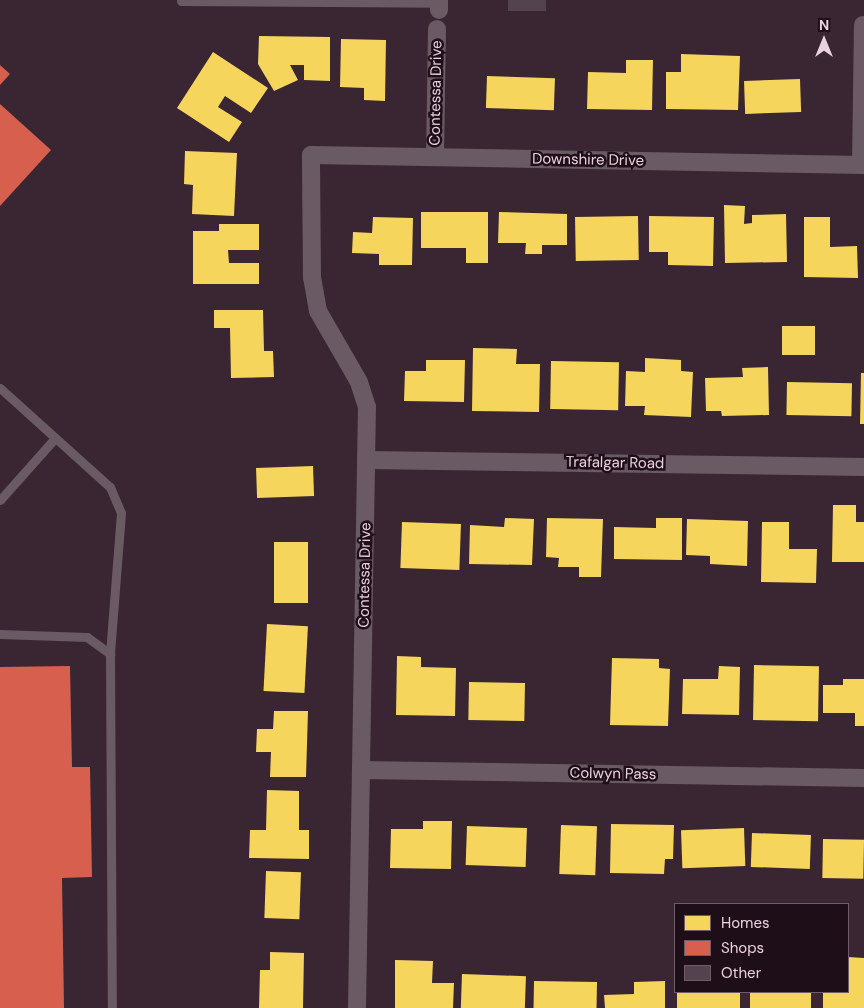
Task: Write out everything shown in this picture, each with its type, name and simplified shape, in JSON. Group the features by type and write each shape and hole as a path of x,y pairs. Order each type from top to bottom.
{"street":[{"path":"862,25 862,165"},
{"name":"Contessa Drive","path":"435,157 437,29"},
{"name":"Downshire Drive","path":"311,155 862,165"},
{"name":"Contessa Drive","path":"311,155 312,278 318,311 359,382 367,407 357,1008"},
{"name":"Trafalgar Road","path":"366,460 864,467"},
{"name":"Colwyn Pass","path":"362,770 864,778"}],"lane":[{"path":"182,1 439,4"},
{"path":"0,388 110,487 121,514 110,654 112,1008"},
{"path":"0,500 55,438"},
{"path":"0,634 87,637 110,654"}],"building: Homes":[{"path":"259,36 330,37 330,81 304,80 304,65 290,65 298,80 274,91 258,64"},
{"path":"341,39 386,40 385,101 364,100 364,88 340,87"},
{"path":"213,52 268,88 251,113 225,96 218,107 242,122 229,142 177,108"},
{"path":"681,54 740,56 738,110 666,109 666,72 681,72"},
{"path":"626,60 653,60 652,110 587,109 588,72 626,73"},
{"path":"487,76 555,78 554,110 486,108"},
{"path":"800,79 801,112 745,114 744,81"},
{"path":"185,151 237,153 234,216 192,214 193,185 184,184"},
{"path":"724,205 745,206 744,224 752,223 752,215 786,214 787,262 725,263"},
{"path":"421,212 488,212 488,263 466,263 466,248 421,248"},
{"path":"499,212 567,214 567,245 542,245 542,254 525,254 526,243 498,243"},
{"path":"638,216 639,260 576,261 575,217"},
{"path":"649,216 714,217 713,266 668,265 668,252 649,252"},
{"path":"373,217 413,218 412,265 379,265 379,254 352,253 353,232 372,233"},
{"path":"804,217 830,217 830,247 857,246 858,278 804,277"},
{"path":"219,224 259,224 259,250 228,250 229,263 259,263 259,284 193,284 193,231 219,231"},
{"path":"214,310 263,310 264,351 273,351 274,377 231,378 230,328 214,328"},
{"path":"782,326 815,326 815,355 782,355"},
{"path":"473,348 517,349 516,364 540,364 539,412 472,411"},
{"path":"645,358 681,360 681,371 693,372 691,417 644,415 645,406 625,406 626,371 645,372"},
{"path":"426,360 465,360 464,402 404,401 405,371 426,371"},
{"path":"551,361 619,362 618,410 550,409"},
{"path":"768,367 769,415 722,416 721,411 706,411 705,378 743,377 742,368"},
{"path":"861,373 864,373 864,424 860,424"},
{"path":"787,382 852,383 851,416 786,415"},
{"path":"313,466 314,496 257,498 256,468"},
{"path":"833,505 856,505 856,522 864,522 864,562 832,562"},
{"path":"505,518 534,519 532,565 469,564 470,525 504,527"},
{"path":"547,518 603,519 601,577 579,577 579,567 558,567 559,558 546,557"},
{"path":"656,518 682,518 682,560 614,559 614,527 656,528"},
{"path":"687,519 748,521 747,566 710,564 710,556 686,555"},
{"path":"402,522 461,524 459,570 400,568"},
{"path":"762,522 789,522 789,549 817,549 816,583 761,582"},
{"path":"274,542 308,542 308,603 274,603"},
{"path":"267,624 308,626 304,693 263,691"},
{"path":"397,656 421,657 421,667 456,668 455,716 396,715"},
{"path":"612,658 659,659 659,668 670,669 668,726 610,725"},
{"path":"754,665 819,666 818,721 753,720"},
{"path":"719,666 740,667 739,715 682,714 683,679 718,679"},
{"path":"843,679 864,679 864,726 855,726 855,713 823,713 823,685 843,685"},
{"path":"469,682 525,683 524,721 468,720"},
{"path":"274,711 308,711 306,777 270,777 271,752 256,752 257,729 273,729"},
{"path":"267,790 299,791 299,830 309,830 309,859 249,858 250,830 266,830"},
{"path":"423,821 452,821 451,869 390,868 391,829 423,829"},
{"path":"611,824 674,825 673,859 665,859 664,874 610,873"},
{"path":"561,825 597,826 595,875 559,874"},
{"path":"467,826 527,828 526,867 466,865"},
{"path":"744,828 745,866 682,868 681,830"},
{"path":"752,833 811,835 810,869 751,867"},
{"path":"823,839 864,840 863,879 822,878"},
{"path":"266,871 301,872 299,919 264,918"},
{"path":"270,952 304,953 303,1008 259,1008 260,970 270,970"},
{"path":"849,957 864,958 864,1008 823,1008 823,993 849,993"},
{"path":"395,960 433,961 432,983 454,983 453,1008 395,1008"},
{"path":"462,974 526,976 525,1008 461,1008"},
{"path":"534,981 597,982 597,1008 534,1008"},
{"path":"665,981 665,1008 605,1008 604,995 634,994 634,982"},
{"path":"677,993 740,993 740,1008 677,1008"},
{"path":"750,993 811,993 811,1008 750,1008"}],"building: Shops":[{"path":"0,65 10,74 0,85"},
{"path":"0,104 51,150 0,206"},
{"path":"70,666 72,767 90,767 92,877 62,878 64,1008 0,1008 0,667"}],"building: Other":[{"path":"508,0 546,0 546,11 508,11"}]}
